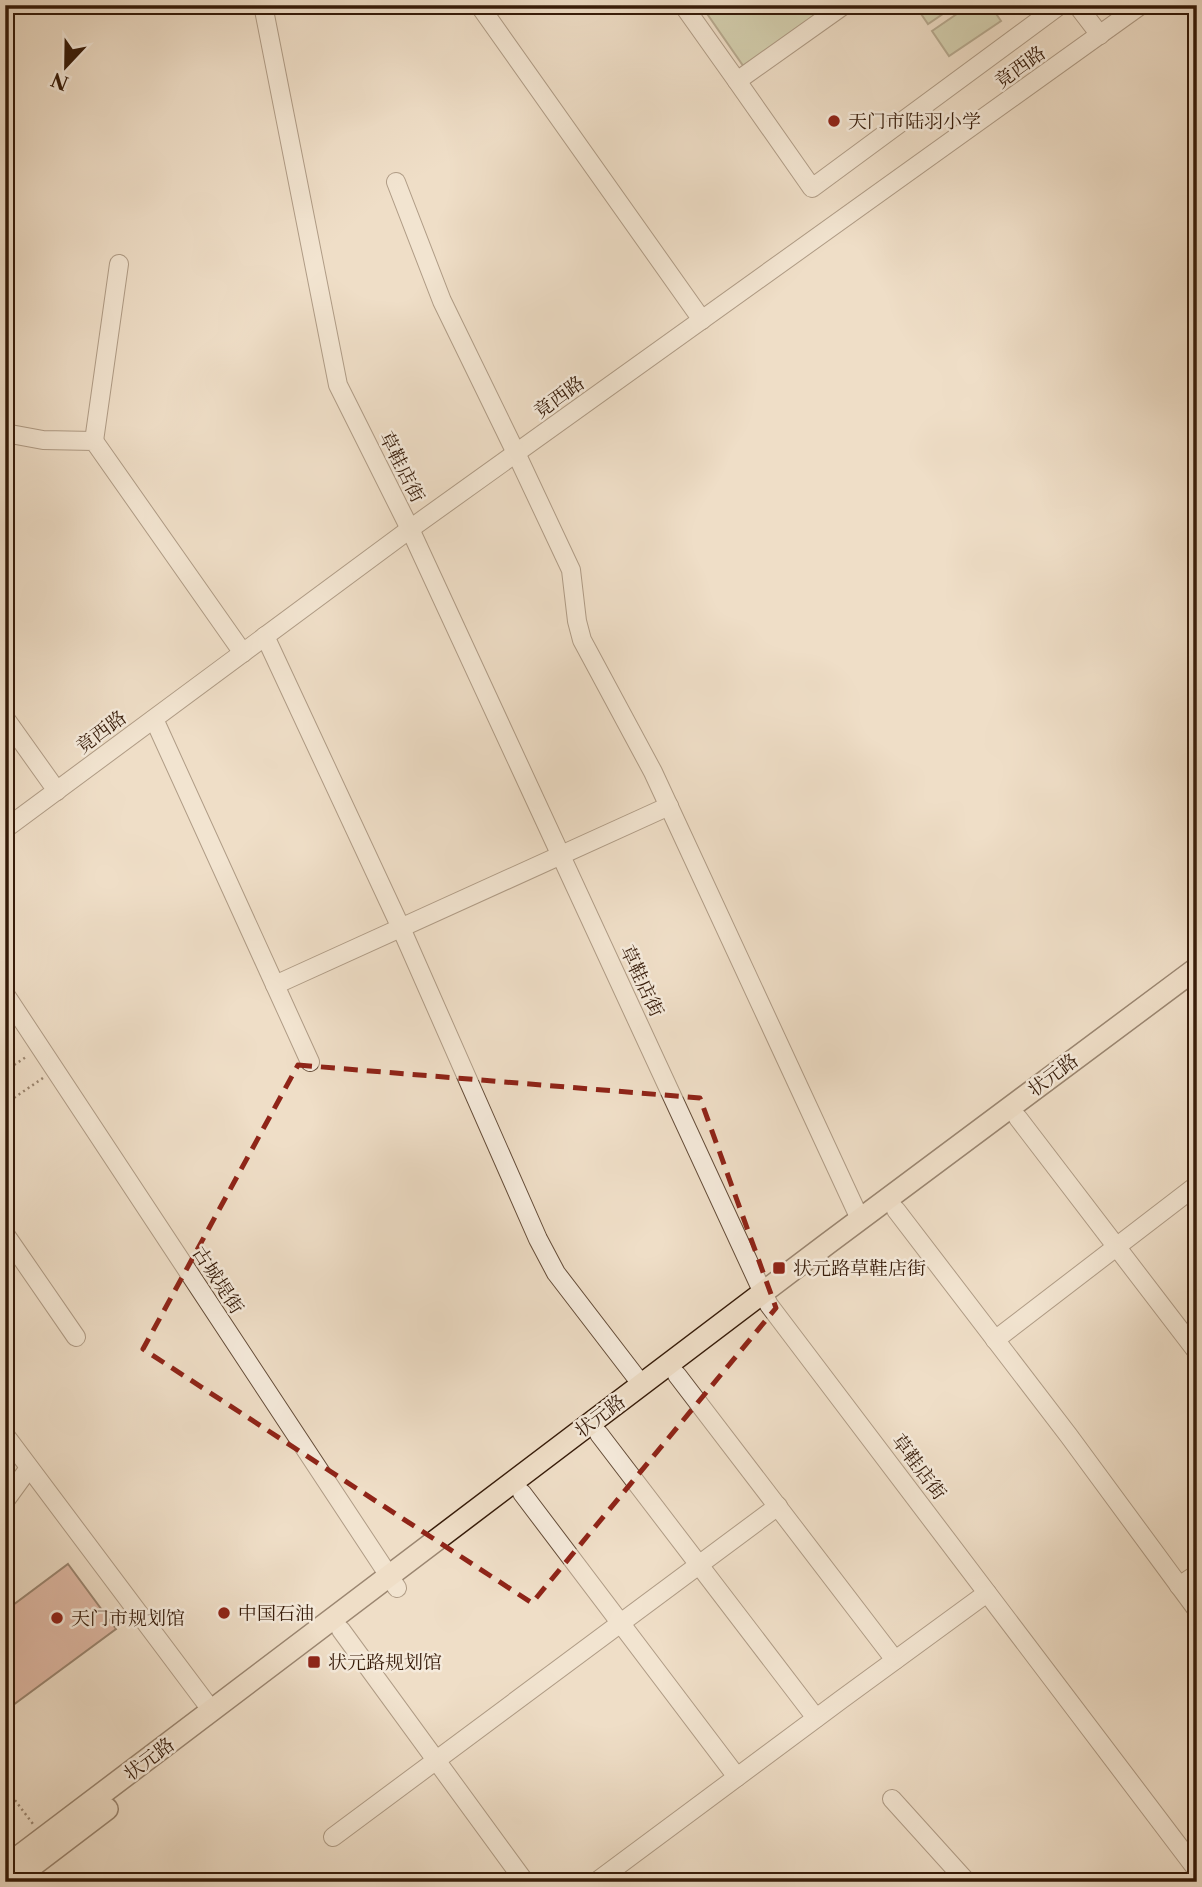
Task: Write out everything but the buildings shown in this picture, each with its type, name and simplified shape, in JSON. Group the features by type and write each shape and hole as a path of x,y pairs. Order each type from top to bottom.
{"main road":[{"name":"状元路","path":"11,1882 17,1866 44,1838 212,1711 522,1493 677,1375 860,1219 1197,968"},
{"name":"状元路","path":"17,1866 341,1630 393,1583 642,1385 895,1210 1197,985"}],"street":[{"name":"草鞋店街","path":"262,5 338,385 410,529 766,1299 1197,1870"},
{"path":"479,5 702,320"},
{"path":"683,5 812,188 1060,5"},
{"path":"737,82 844,5"},
{"path":"1077,5 1100,35"},
{"name":"竟西路","path":"5,830 410,529 1141,5"},
{"path":"396,182 442,301 571,570 582,640 653,772 860,1219"},
{"path":"120,264 94,441 243,653"},
{"path":"5,433 44,440 94,441"},
{"path":"265,636 401,928 538,1239 556,1273 642,1385"},
{"path":"5,718 57,791"},
{"path":"154,719 310,1062"},
{"path":"275,985 669,806"},
{"name":"古城堤街","path":"5,994 393,1583"},
{"path":"1018,1118 1197,1352"},
{"path":"995,1340 1197,1185"},
{"path":"895,1210 1069,1436 1197,1610"},
{"path":"6,1238 76,1338"},
{"path":"677,1375 895,1660"},
{"path":"600,1434 816,1718"},
{"path":"5,1435 212,1711"},
{"path":"5,1501 29,1468"},
{"path":"522,1493 737,1777"},
{"path":"333,1837 778,1506"},
{"path":"1179,1586 1196,1573"},
{"path":"596,1882 987,1593"},
{"path":"341,1630 525,1882"},
{"path":"892,1799 967,1882"}],"path":[{"path":"5,1071 40,1047"},
{"path":"5,1104 55,1070"},
{"path":"5,1787 44,1838"}],"highlighted area":[{"path":"298,1065 700,1098 776,1308 532,1603 143,1349"}],"green space":[{"path":"701,5 829,5 744,67"},
{"path":"915,5 956,5 928,24"},
{"path":"970,5 990,5 1001,21 949,56 932,31"}],"place":[{"name":"天门市陆羽小学","path":"834,121"},
{"name":"状元路草鞋店街","path":"779,1268"},
{"name":"中国石油","path":"224,1613"},
{"name":"天门市规划馆","path":"57,1618"},
{"name":"状元路规划馆","path":"314,1662"}]}
